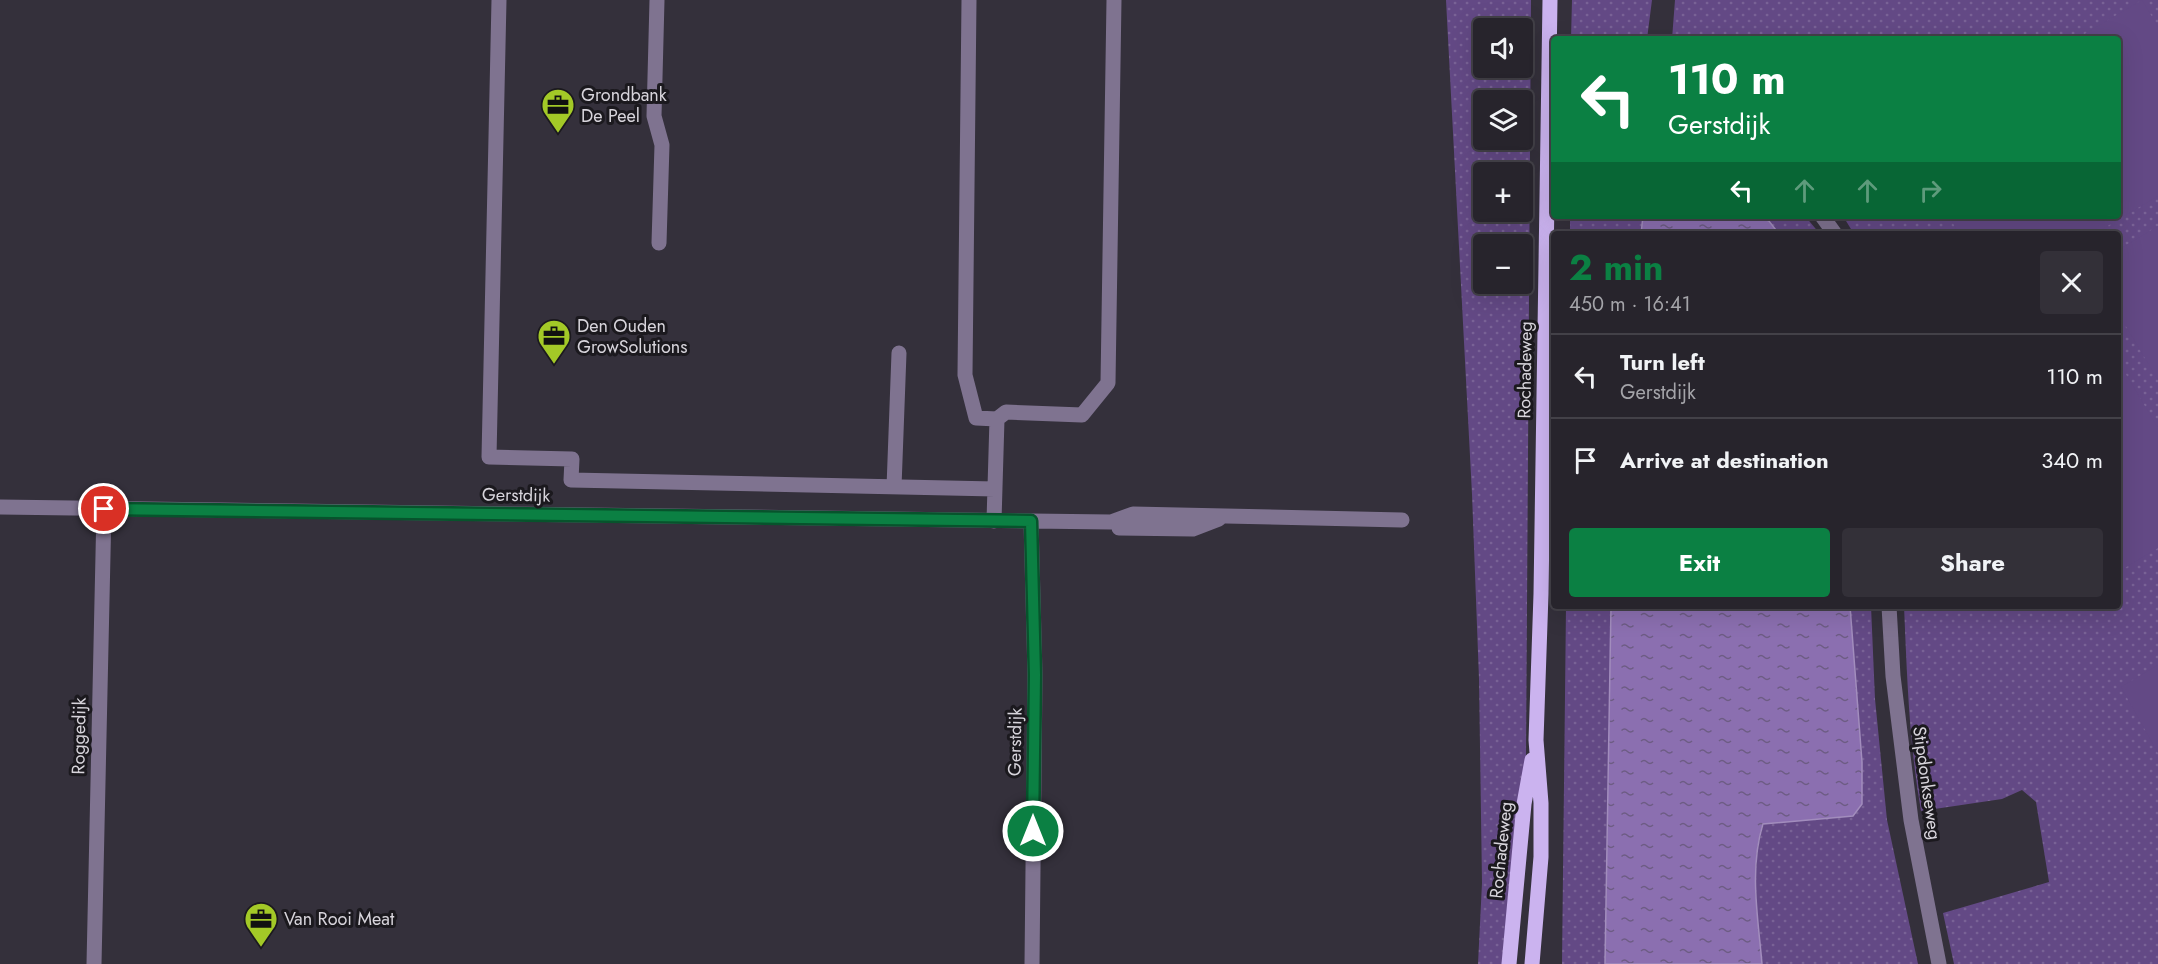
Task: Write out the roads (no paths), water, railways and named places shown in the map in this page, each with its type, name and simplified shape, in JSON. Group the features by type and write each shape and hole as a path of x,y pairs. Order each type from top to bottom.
{"main road":[{"name":"Rochadeweg","path":"1532,964 1541,857 1541,802 1536,740 1541,594 1550,0"},
{"name":"Rochadeweg","path":"1509,964 1524,804 1536,740"}],"street":[{"path":"499,0 489,457 572,459 571,480 995,489"},
{"path":"657,0 654,116 662,145 659,243"},
{"path":"969,0 965,375 976,418 997,418 1006,412 1082,415 1108,383 1114,0"},
{"path":"894,487 899,353"},
{"path":"994,521 997,418"},
{"name":"Gerstdijk","path":"0,507 1031,521 1115,525 1133,514 1402,520"},
{"name":"Roggedijk","path":"94,964 104,509"},
{"name":"Gerstdijk","path":"1031,521 1035,675 1032,964"},
{"name":"Stipdonkseweg","path":"1889,609 1893,676 1911,820 1939,964"}],"water":[{"path":"1643,219 1764,219 1769,221 1777,231 1641,231"},
{"path":"1611,609 1850,609 1862,762 1862,804 1853,816 1763,824 1755,876 1762,964 1605,964"}],"place":[{"name":"Grondbank De Peel","path":"558,134"},
{"name":"Den Ouden GrowSolutions","path":"554,365"},
{"name":"Van Rooi Meat","path":"261,948"}]}
